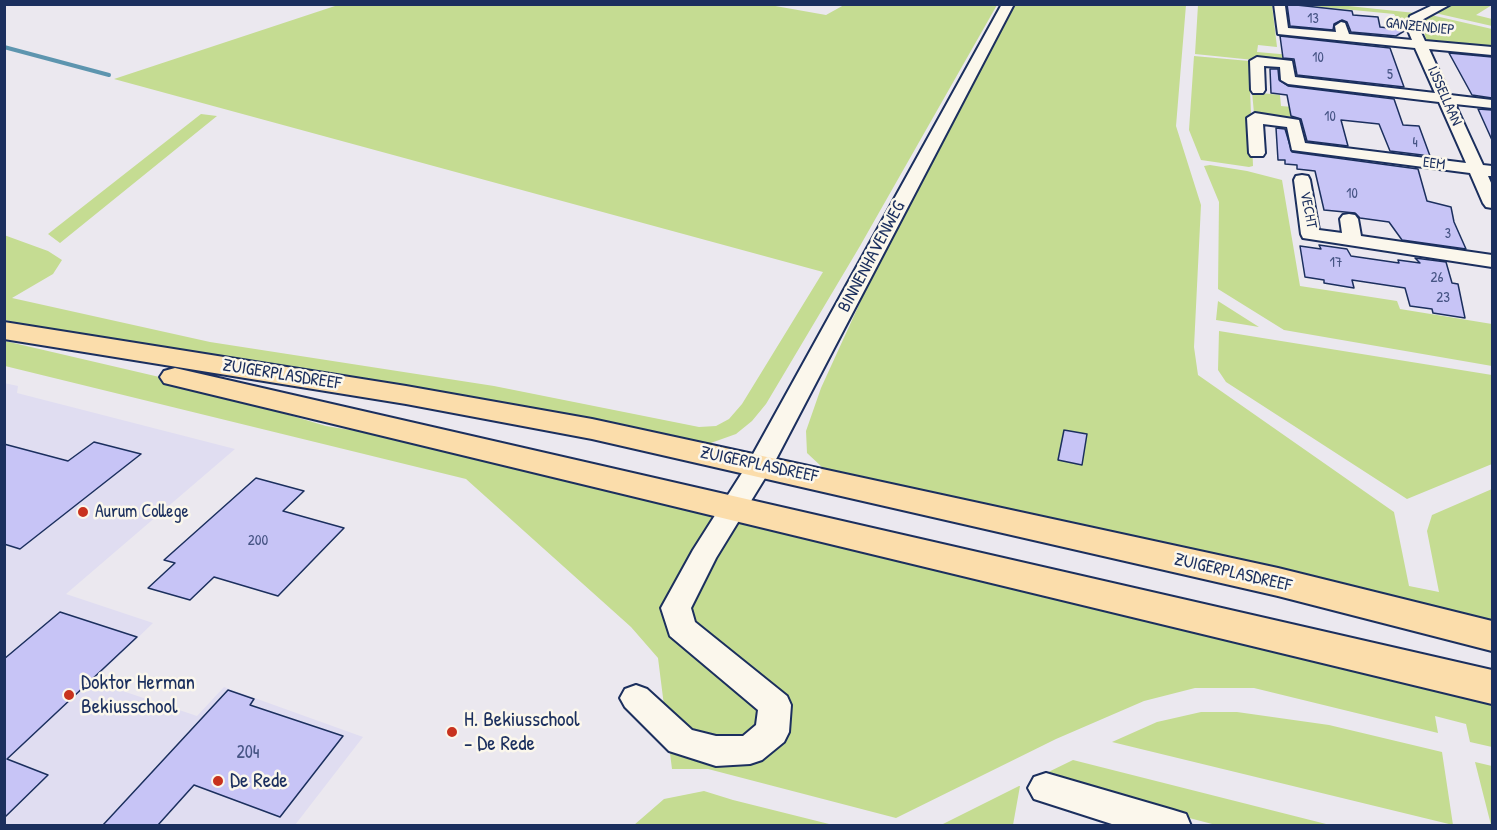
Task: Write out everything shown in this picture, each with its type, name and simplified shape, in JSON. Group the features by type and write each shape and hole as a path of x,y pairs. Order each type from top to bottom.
{"main road":[{"name":"ZUIGERPLASDREEF","path":"11,332 417,397 592,429 1278,582 1492,636"},
{"name":"ZUIGERPLASDREEF","path":"11,332 68,351 317,412 1492,687"}],"street":[{"name":"BINNENHAVENWEG","path":"733,508 760,465 1008,4"},
{"name":"IJSSELLAAN","path":"1445,4 1414,19 1413,28 1445,98 1485,170 1492,203"},
{"name":"GANZENDIEP","path":"1279,6 1282,30 1310,28 1343,31 1420,44 1492,51"},
{"path":"1258,90 1257,61 1287,64 1288,80 1321,79 1445,98 1481,98"},
{"name":"EEM","path":"1257,153 1255,118 1294,123 1298,147 1333,144 1374,149 1485,170"},
{"name":"VECHT","path":"1302,180 1310,234 1492,261"},
{"path":"1349,219 1353,241"},
{"path":"1395,225 1402,248"},
{"path":"636,698 681,741 716,751 750,750 772,732 775,705 681,628 676,608 733,508"},
{"path":"1047,788 1173,825"}],"shaded area":[{"path":"4,383 18,386 17,393 235,449 66,594 153,623 93,681 197,716 224,687 363,737 295,825 5,825"}],"green space":[{"path":"764,4 826,15 844,5 997,5 860,246 766,404 752,421 736,434 708,444 87,339 5,320 4,235 48,251 62,260 53,274 12,298 210,342 494,386 699,427 716,426 729,419 742,404 823,272 114,79 338,5"},
{"path":"1014,5 1186,5 1176,126 1201,205 1194,347 1198,375 1394,512 1409,586 1439,592 1427,531 1432,515 1492,489 1492,622 855,479 823,468 807,453 806,431 821,388 863,296"},
{"path":"1198,5 1272,5 1277,47 1258,45 1257,52 1291,55 1293,64 1195,54"},
{"path":"1302,5 1339,5 1415,13 1401,24 1394,14"},
{"path":"1453,5 1492,5 1476,15 1492,19 1492,26 1435,13"},
{"path":"1431,15 1492,29 1492,48 1427,42 1422,25"},
{"path":"1194,56 1249,61 1253,166 1201,160 1189,130"},
{"path":"1252,92 1280,95 1281,106 1292,107 1293,118 1254,113"},
{"path":"201,114 217,116 60,243 48,234"},
{"path":"1210,165 1282,180 1300,286 1397,301 1400,309 1492,324 1492,366 1284,330 1218,289 1219,202 1204,166"},
{"path":"1218,301 1259,327 1216,320"},
{"path":"1219,331 1492,375 1492,464 1407,499 1226,382 1218,370"},
{"path":"5,341 168,379 326,426 412,440 718,516 1492,701 1492,747 1470,742 1466,724 1435,716 1438,733 1254,688 1195,688 1144,701 1056,739 896,818 708,769 672,769 658,658 631,627 466,479 5,366"},
{"path":"1201,712 1237,712 1329,725 1442,752 1453,825 1112,742 1157,722"},
{"path":"1073,760 1330,825 1216,825 1036,778"},
{"path":"1475,762 1492,766 1492,825 1491,825"},
{"path":"1019,786 1013,825 941,825"},
{"path":"704,791 833,825 634,825 664,799"}],"building":[{"path":"1287,4 1352,11 1353,15 1378,17 1380,27 1406,30 1396,36 1351,32 1347,22 1342,20 1334,24 1333,30 1290,26"},
{"path":"1280,36 1390,48 1404,87 1297,75 1294,59 1283,58"},
{"path":"1449,53 1492,57 1492,98 1472,95"},
{"path":"1270,69 1278,69 1279,80 1288,86 1394,99 1403,125 1419,126 1430,156 1390,151 1379,124 1341,120 1348,146 1307,141 1301,119 1291,116 1287,95 1271,93"},
{"path":"1478,109 1492,110 1492,140"},
{"path":"1276,128 1285,129 1292,152 1418,169 1427,201 1451,207 1454,222 1466,249 1402,240 1389,222 1360,218 1355,213 1324,210 1315,171 1297,169 1297,165 1285,164 1285,160 1278,160"},
{"path":"1319,245 1347,249 1351,256 1399,263 1398,260 1420,263 1415,258 1446,262 1452,283 1458,284 1465,318 1433,313 1432,309 1410,306 1405,288 1352,280 1354,288 1305,277 1300,246 1321,249"},
{"path":"1064,430 1087,434 1082,465 1058,460"},
{"path":"94,442 141,454 20,549 4,544 4,444 68,461"},
{"path":"256,478 304,491 283,511 344,528 278,596 214,577 190,600 148,588 175,563 164,560"},
{"path":"60,612 137,637 7,759 48,775 4,818 4,659"},
{"name":"De Rede","path":"228,690 254,699 250,705 343,736 280,817 194,785 158,825 103,825"}],"waterway":[{"path":"4,47 109,75"}],"place":[{"name":"Aurum College","path":"83,512"},
{"name":"Doktor Herman Bekiusschool","path":"69,695"},
{"name":"H. Bekiusschool - De Rede","path":"452,732"},
{"name":"De Rede","path":"218,781"}]}
